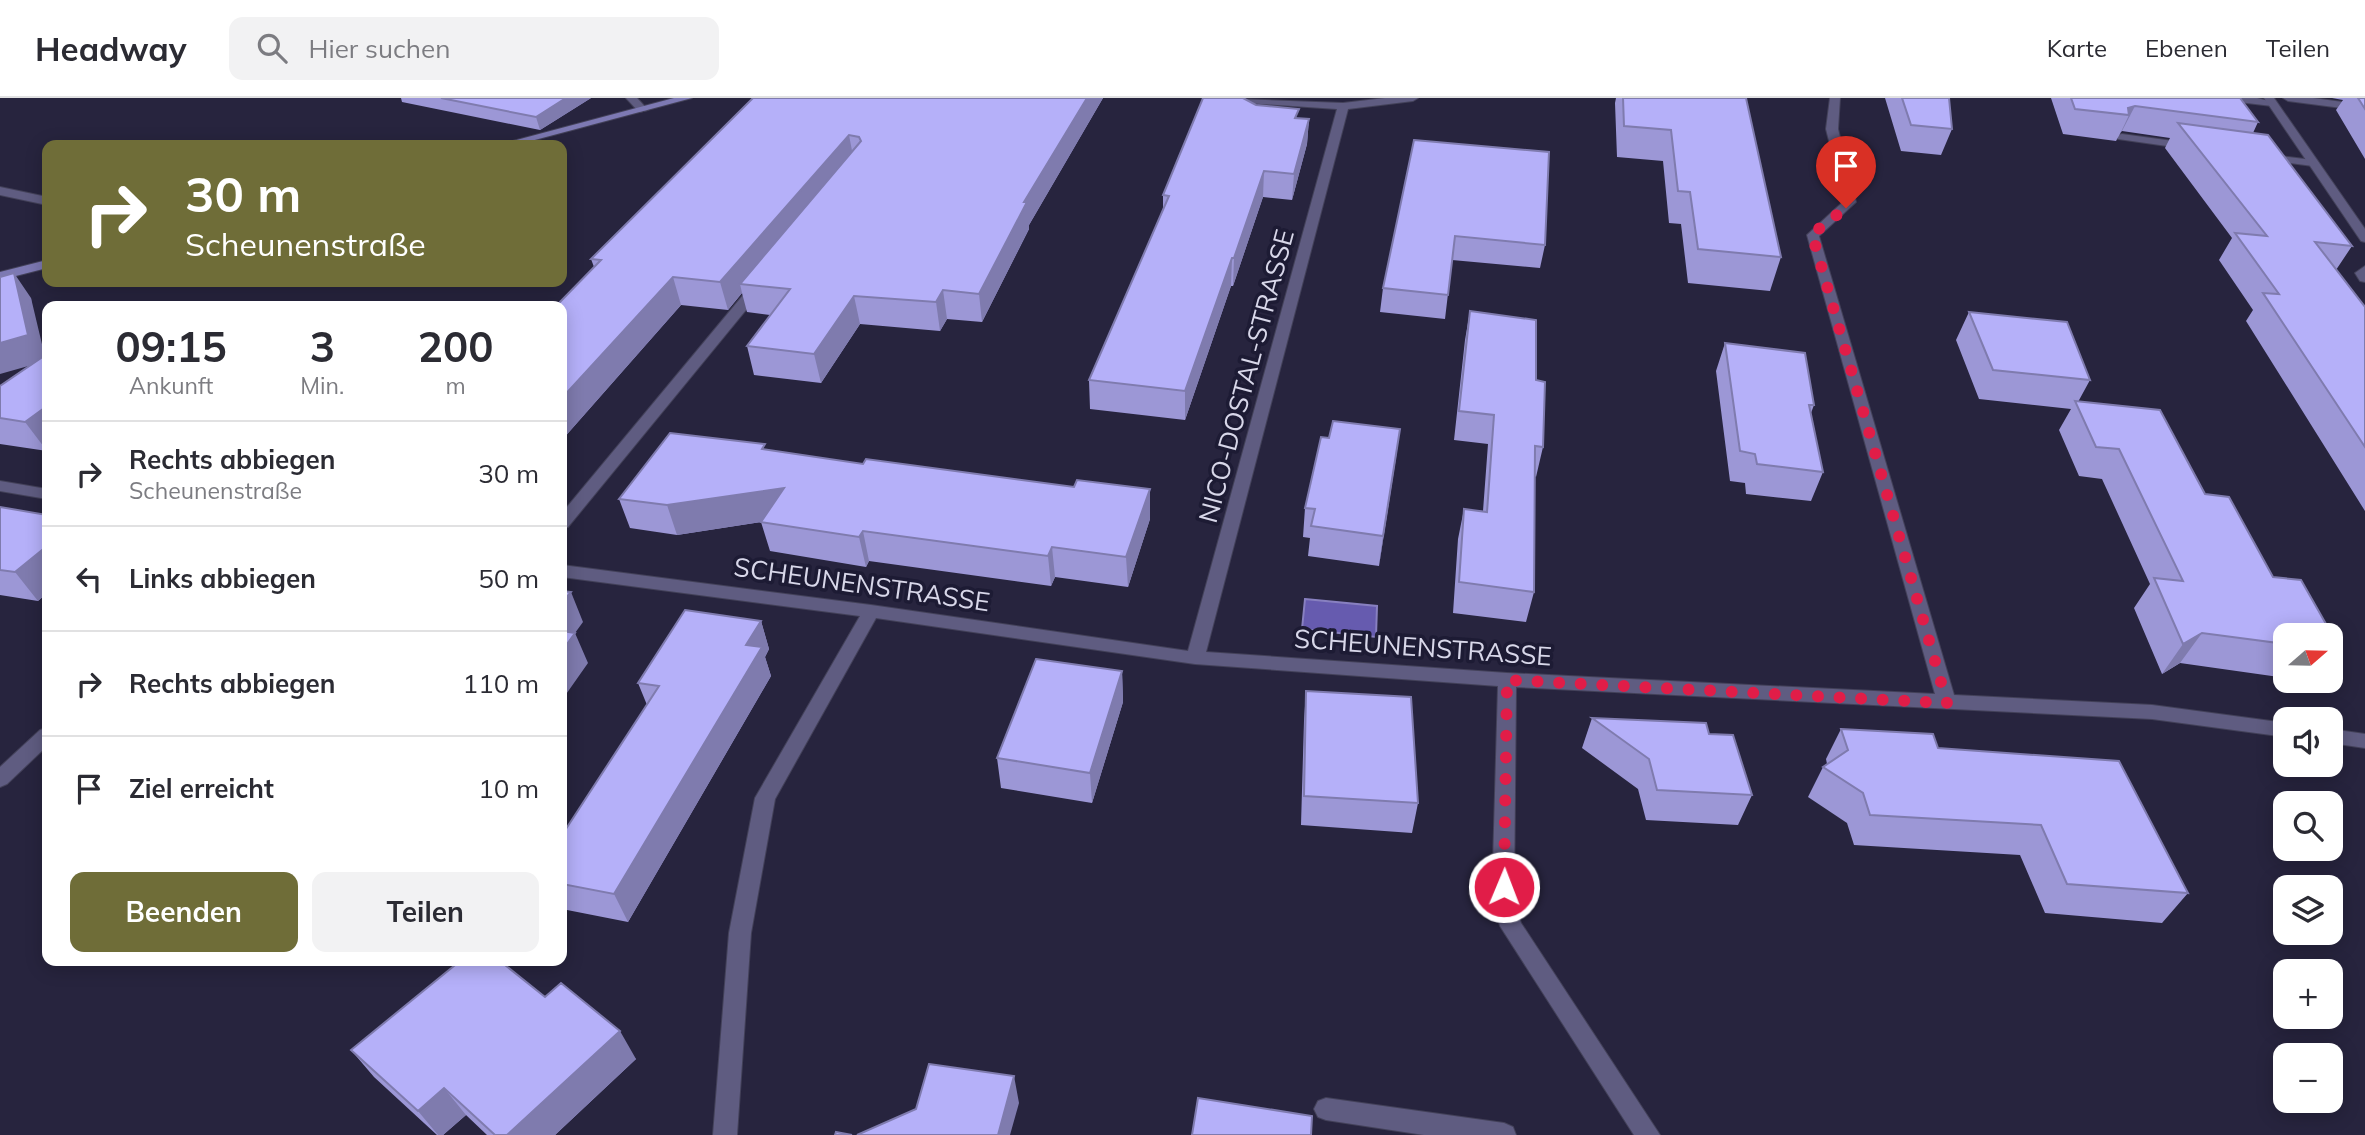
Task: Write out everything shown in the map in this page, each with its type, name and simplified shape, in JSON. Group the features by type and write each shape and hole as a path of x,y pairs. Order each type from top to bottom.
{"main road":[{"path":"524,140 687,98"},
{"path":"0,276 42,265"}],"street":[{"path":"631,98 643,110"},
{"path":"1216,98 1343,106 1413,98"},
{"path":"1835,98 1832,129 1850,202 1812,234 1947,703"},
{"path":"2230,98 2271,101 2365,238"},
{"path":"2288,98 2365,108"},
{"name":"NICO-DOSTAL-STRASSE","path":"1195,658 1343,106"},
{"path":"2122,137 2204,148"},
{"path":"2245,154 2313,163"},
{"path":"0,191 42,200"},
{"path":"2365,270 2361,273 2365,278"},
{"path":"567,517 770,271"},
{"path":"0,486 42,493"},
{"name":"SCHEUNENSTRASSE","path":"567,572 871,611 1195,658 1507,680 2152,712 2273,728"},
{"path":"724,1135 740,933 765,798 871,611"},
{"path":"1507,680 1503,900 1511,926 1648,1135"},
{"path":"2343,738 2365,741"},
{"path":"0,779 42,740"},
{"path":"1326,1109 1504,1135"}],"shaded area":[{"path":"1305,599 1377,606 1376,637 1302,629"}],"building":[{"path":"441,98 566,98 536,117"},
{"path":"753,98 1087,98 1024,202 1027,202 979,294 943,290 936,302 854,296 814,354 747,346 790,289 740,284 861,141 859,137 849,135 720,282 673,277 567,393 567,301 561,301 601,260 591,259"},
{"path":"1203,98 1243,98 1256,105 1299,109 1295,118 1309,119 1294,174 1264,171 1185,391 1089,380 1169,196 1163,195"},
{"path":"1623,98 1746,98 1781,257 1698,249 1690,192 1678,191 1671,130 1624,126"},
{"path":"1902,98 1949,98 1952,129 1911,125"},
{"path":"2071,98 2240,98 2258,122 2135,106 2128,108 2129,115 2075,109"},
{"path":"2358,98 2365,98 2365,109"},
{"path":"2178,123 2268,135 2352,246 2315,242 2365,307 2365,447 2263,293 2279,294 2235,233 2267,236"},
{"path":"1414,140 1549,152 1545,245 1455,236 1448,295 1383,288"},
{"path":"14,273 28,335 0,343 0,277"},
{"path":"1470,311 1536,320 1536,380 1545,382 1543,447 1535,446 1534,592 1459,582 1464,509 1487,512 1494,415 1459,411"},
{"path":"1969,312 2067,322 2090,380 1993,370"},
{"path":"1725,343 1805,353 1814,405 1809,405 1823,472 1757,464 1755,454 1740,451"},
{"path":"42,357 42,410 25,422 0,418 0,386"},
{"path":"2075,401 2160,410 2205,494 2229,497 2273,577 2301,580 2325,623 2273,623 2273,642 2202,633 2183,644 2154,578 2183,581 2119,449 2096,447"},
{"path":"1333,421 1400,429 1383,536 1311,526 1315,509 1305,508 1321,437 1329,438"},
{"path":"670,433 765,444 762,449 863,464 866,459 1074,487 1077,480 1150,489 1126,557 1052,547 1048,556 863,531 859,537 761,522 784,488 667,505 619,499"},
{"path":"0,507 42,514 42,550 15,572 0,570"},
{"path":"685,610 761,621 746,645 762,647 614,894 567,885 567,827 659,686 638,683"},
{"path":"567,632 575,633 567,644"},
{"path":"1036,659 1122,671 1090,773 997,758"},
{"path":"1306,691 1411,697 1418,803 1304,796"},
{"path":"1592,718 1706,723 1709,734 1733,735 1752,795 1657,790 1649,759"},
{"path":"1841,729 1933,734 1938,748 2119,761 2188,893 2067,884 2041,825 1870,815 1863,793 1823,767 1848,750"},
{"path":"454,966 506,966 545,997 561,983 620,1031 507,1135 495,1135 444,1088 418,1111 351,1050"},
{"path":"929,1064 1014,1076 998,1135 857,1135 916,1109"},
{"path":"1198,1098 1312,1116 1311,1135 1192,1135"}],"route":[{"path":"1504,887 1507,680 1947,703 1812,234 1846,208"}]}
